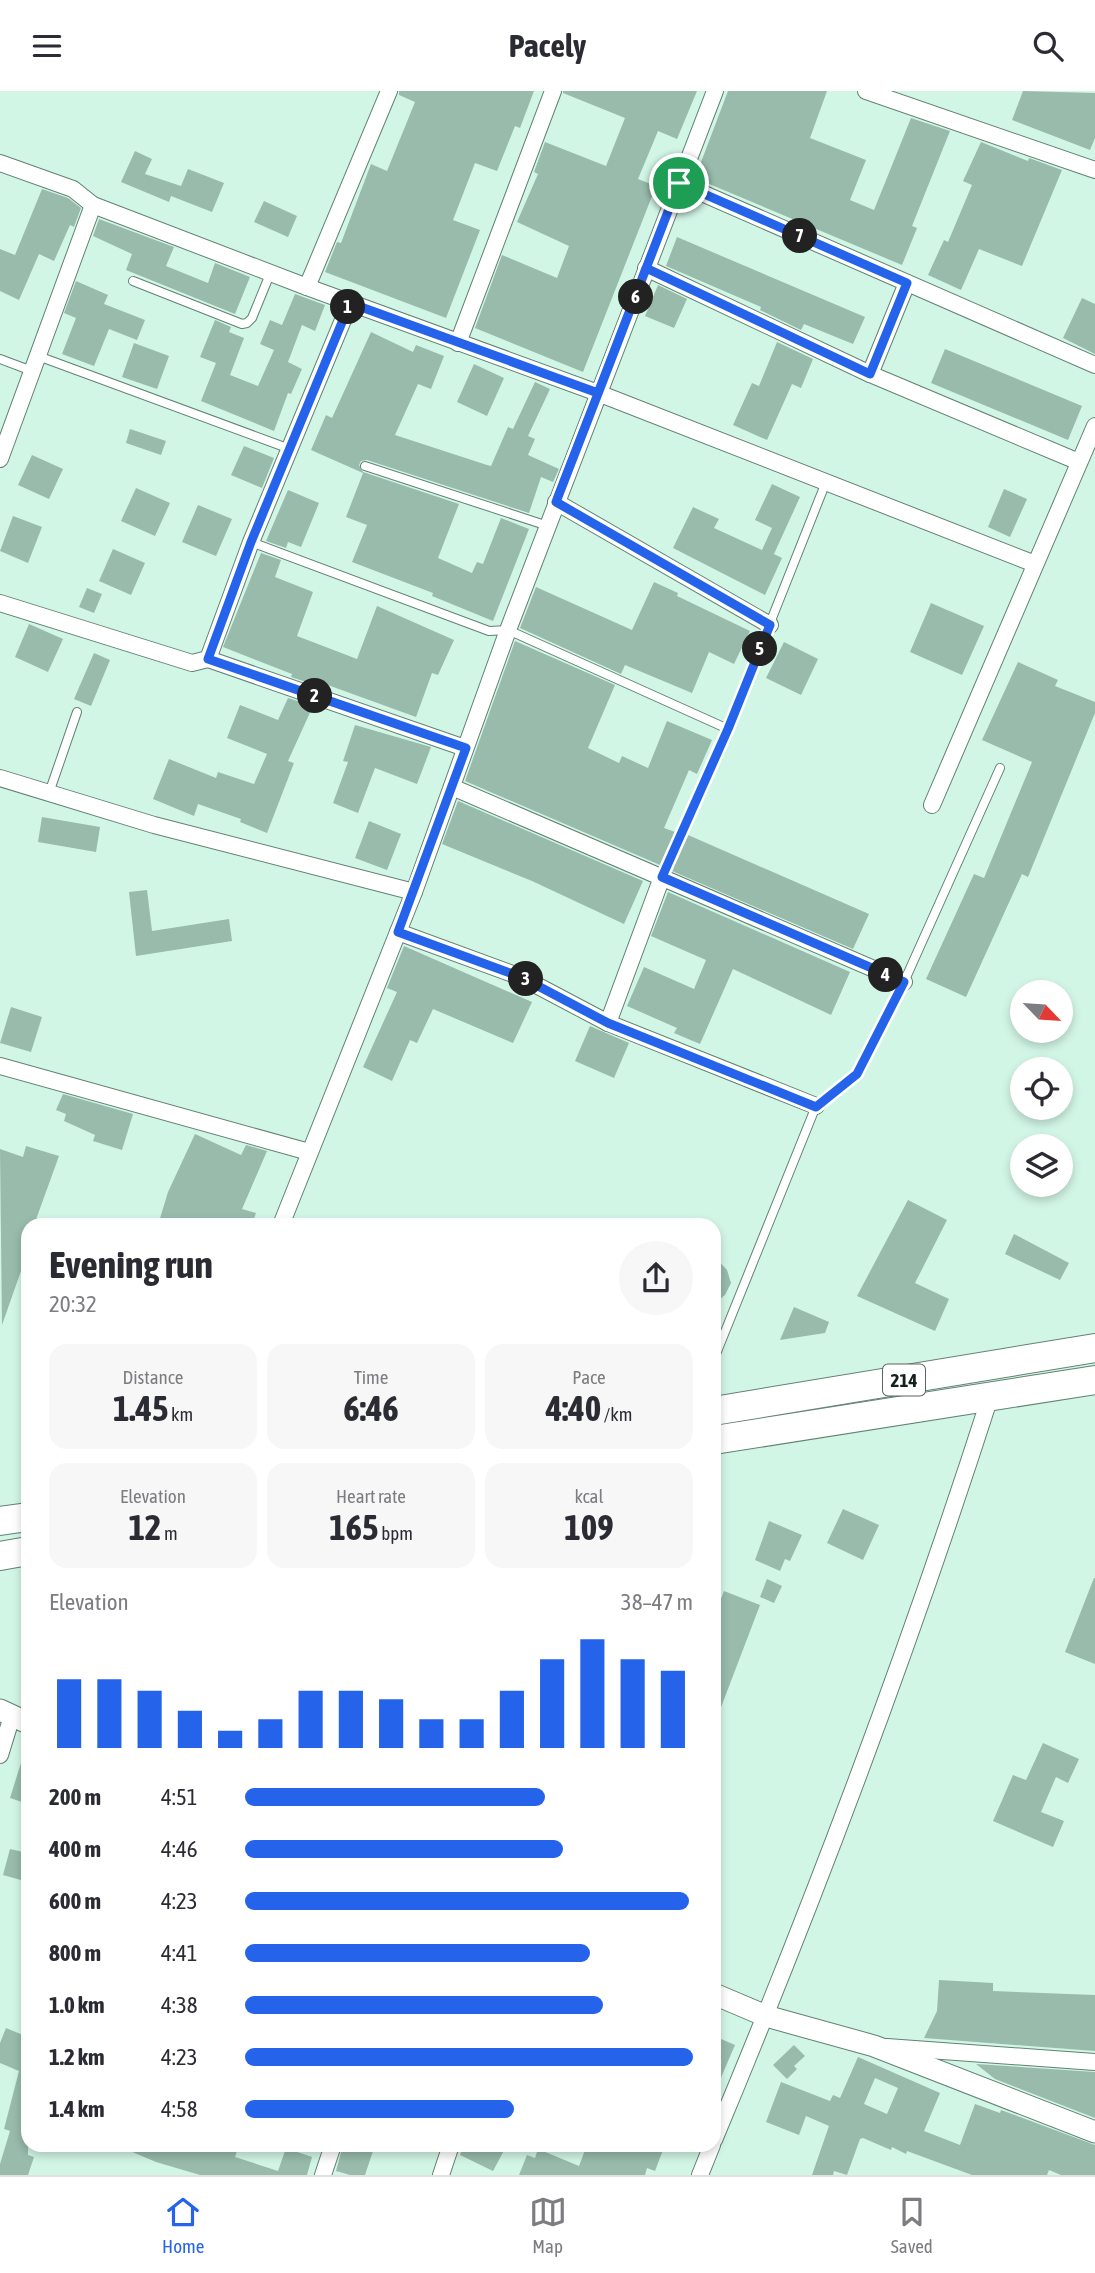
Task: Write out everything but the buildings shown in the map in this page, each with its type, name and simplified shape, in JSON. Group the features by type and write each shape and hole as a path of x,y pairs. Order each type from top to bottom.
{"highway":[{"name":"214","path":"721,1410 1095,1349"},
{"name":"214","path":"721,1439 1095,1380"},
{"path":"0,1521 21,1518"},
{"path":"0,1556 21,1552"}],"street":[{"path":"307,288 389,91"},
{"path":"458,342 554,91"},
{"path":"284,1218 414,892 556,502 715,91"},
{"path":"866,91 1095,170"},
{"path":"0,163 74,189 93,205 307,288 598,393 1035,565"},
{"path":"679,183 1095,365"},
{"path":"0,459 93,205"},
{"path":"646,268 870,374 1079,462"},
{"path":"870,374 907,283"},
{"path":"208,659 251,542 350,303"},
{"path":"932,805 1095,426"},
{"path":"556,502 770,625"},
{"path":"0,603 192,663 208,659 466,748"},
{"path":"0,778 154,825 414,892"},
{"path":"452,787 904,982"},
{"path":"608,1023 662,877"},
{"path":"398,932 521,977 608,1023 816,1107"},
{"path":"0,1066 309,1152"},
{"path":"721,2123 766,2015 869,1747 948,1529 990,1397"},
{"path":"0,1755 13,1716"},
{"path":"721,1997 766,2015 874,2046 1095,2132"},
{"path":"874,2046 1095,2062"},
{"path":"323,2175 330,2152"},
{"path":"441,2175 449,2152"},
{"path":"699,2175 709,2152"}],"lane":[{"path":"133,281 242,324 247,323 251,317 271,274"},
{"path":"0,359 35,363 290,449"},
{"path":"365,465 548,526"},
{"path":"662,877 728,729 825,482"},
{"path":"251,542 489,631 508,630 728,729"},
{"path":"49,793 77,712"},
{"path":"721,1342 816,1107 857,1074 904,982 1000,768"}],"route":[{"path":"679,183 646,268 598,393 350,303 251,542 208,659 466,748 398,932 521,977 608,1023 816,1107 857,1074 904,982 662,877 728,729 770,625 556,502 577,448 646,268 870,374 907,283 679,183"}]}
